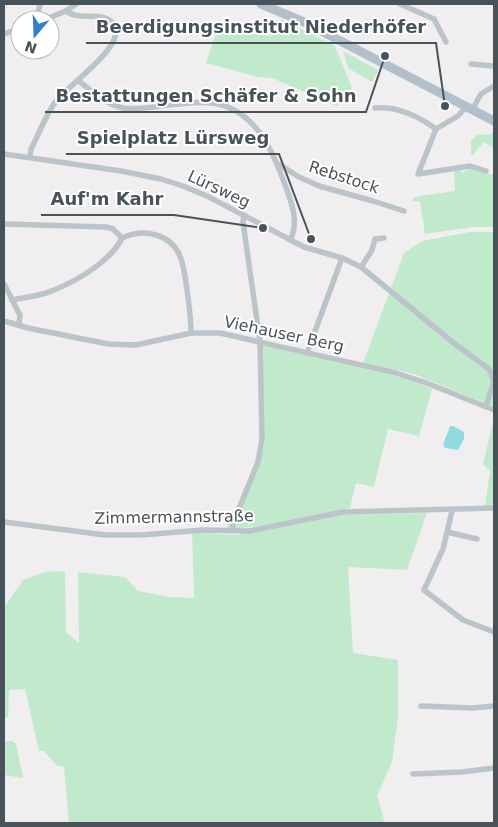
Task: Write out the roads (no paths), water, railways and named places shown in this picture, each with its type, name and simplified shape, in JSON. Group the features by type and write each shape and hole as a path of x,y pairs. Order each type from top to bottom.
{"main road":[{"path":"261,4 310,25 494,121"}],"street":[{"path":"60,13 76,4"},
{"path":"400,4 434,19 446,42"},
{"path":"30,158 31,149 52,108 61,96 114,42 117,29 108,19 78,16 70,14 66,10"},
{"path":"471,64 494,66"},
{"path":"78,80 109,104 123,108 203,103 218,104 234,110 248,119 259,130 277,163 288,193 295,221 295,230 290,240"},
{"path":"486,171 470,166 418,174 436,129 469,109 482,94 494,86"},
{"path":"374,108 384,107 407,112 422,119 436,129"},
{"name":"Lürsweg","path":"4,154 162,179 207,196 304,247 342,258 361,267 441,333 489,369 494,381 486,406"},
{"name":"Rebstock","path":"277,163 299,177 319,186 404,212"},
{"path":"232,531 233,523 261,450 262,440 260,342 243,222 244,215"},
{"path":"4,224 106,226 113,229 122,238"},
{"path":"12,300 47,293 70,283 104,259 116,248 122,238 136,233 158,235 169,240 179,252 184,263 191,333"},
{"path":"361,267 372,250 375,240 384,238"},
{"path":"307,353 342,258"},
{"path":"4,284 20,316 19,325"},
{"name":"Viehauser Berg","path":"4,321 108,344 136,345 191,333 220,333 412,378 494,410"},
{"name":"Zimmermannstraße","path":"4,522 105,535 203,530 249,531 343,512 372,510 452,511 494,508"},
{"path":"452,511 443,549 424,590 463,620 494,632"},
{"path":"447,532 477,539"},
{"path":"421,706 472,708 494,706"},
{"path":"413,774 462,772 494,768"}],"water":[{"path":"450,426 464,432 464,439 458,450 445,448 443,445"}],"place":[{"name":"Bestattungen Schäfer & Sohn","path":"385,56"},
{"name":"Beerdigungsinstitut Niederhöfer","path":"445,106"},
{"name":"Auf'm Kahr","path":"263,228"},
{"name":"Spielplatz Lürsweg","path":"311,239"}]}
